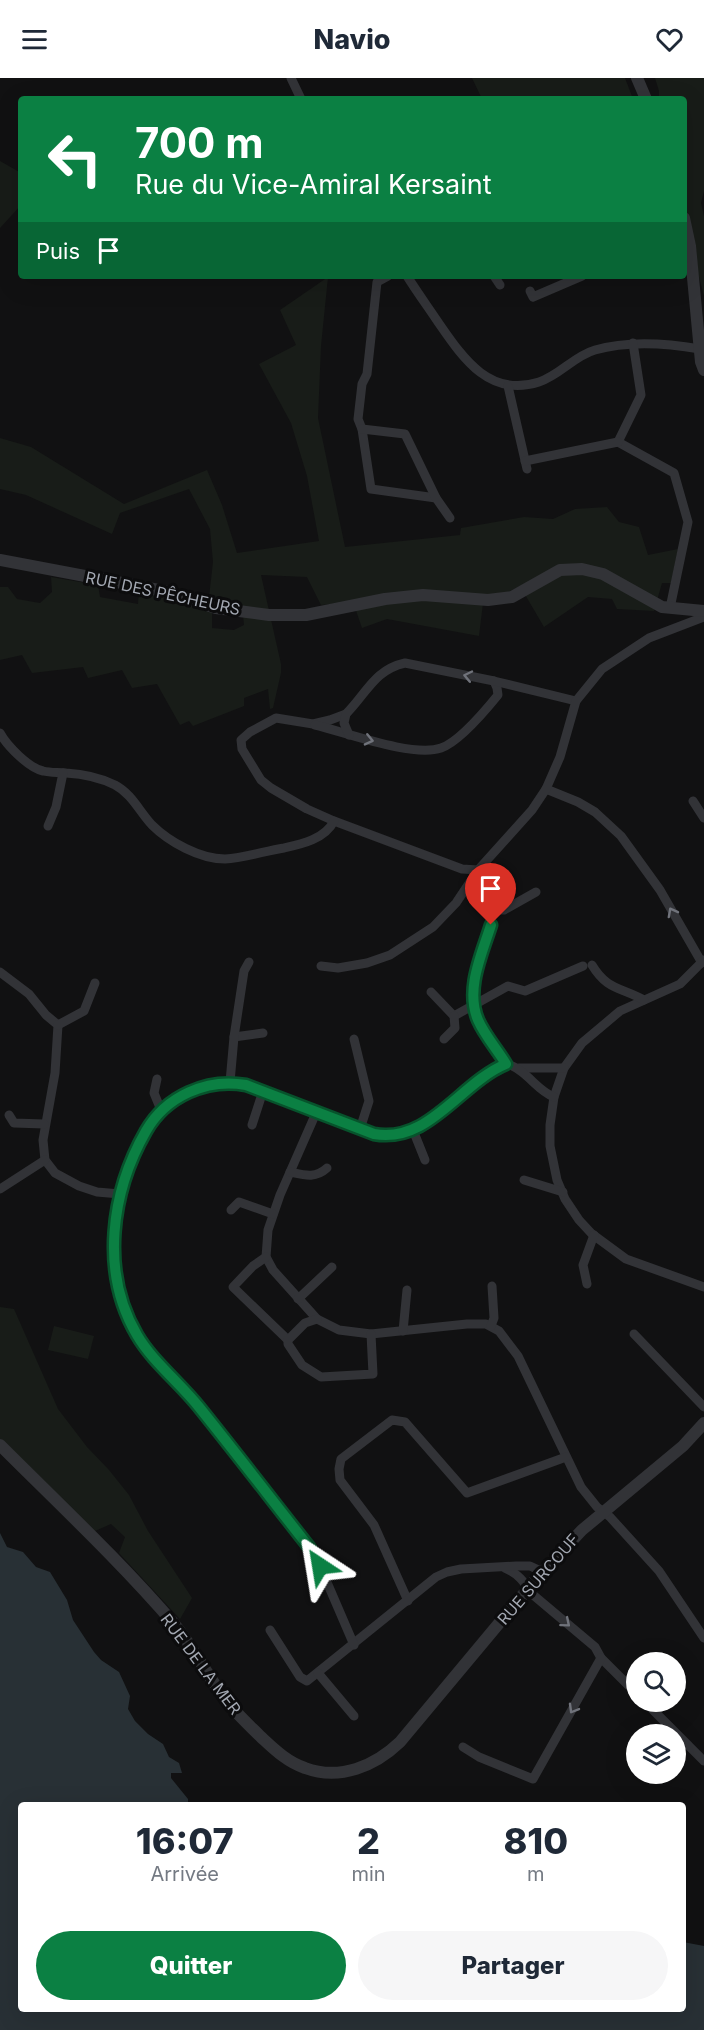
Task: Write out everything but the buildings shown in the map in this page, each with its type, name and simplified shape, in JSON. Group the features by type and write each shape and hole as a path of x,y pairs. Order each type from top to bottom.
{"street":[{"path":"291,78 300,96"},
{"path":"637,78 645,96"},
{"path":"687,232 704,370"},
{"path":"382,279 377,282 367,374 362,384 358,419 362,429 371,489 436,498"},
{"path":"409,279 462,357 484,376 508,386 539,382 595,350 633,343 700,349"},
{"path":"496,279 500,285"},
{"path":"530,291 533,297 572,279"},
{"path":"618,442 641,395 633,343"},
{"path":"508,386 526,465 618,442 674,473 688,522 670,608"},
{"path":"362,429 405,434 436,498 450,518"},
{"name":"RUE DES PÊCHEURS","path":"0,560 164,591 216,608 269,615 306,615 385,599 423,595 488,600 512,597 560,570 582,569 603,574 662,607 704,611"},
{"path":"321,966 338,968 367,963 390,955 434,927 456,903 478,870 532,810 546,789 560,758 576,701 602,669 649,638 704,617"},
{"path":"348,735 344,723 346,714 382,672 392,666 405,663 576,701"},
{"path":"494,681 498,695"},
{"path":"478,870 462,869 307,809 261,780 242,750 241,740 250,732 276,718 313,724 348,735 423,751 442,748 467,730 498,695 509,690 525,688"},
{"path":"313,724 346,714"},
{"path":"0,733 6,744 41,771 101,779 118,786 130,796 158,830 180,844 212,858 226,859 303,844 318,837 334,821"},
{"path":"48,826 56,807 63,773"},
{"path":"546,789 578,802 595,812 621,836 660,890 703,962 680,984 620,1011 582,1043 564,1068 554,1097 550,1125 553,1167 562,1192 579,1220 594,1235 626,1259 704,1287"},
{"path":"693,801 704,818"},
{"path":"478,870 493,910 491,925 475,977 474,1004 477,1017 506,1064"},
{"path":"493,910 504,910 536,892"},
{"path":"230,1082 244,971 249,962"},
{"path":"454,1016 508,986 525,991 587,965 600,980 609,986 627,991 644,1000"},
{"path":"0,972 29,994 46,1016 58,1025"},
{"path":"58,1025 84,1011 96,983"},
{"path":"431,992 454,1016 455,1028 444,1039"},
{"path":"58,1025 55,1073 44,1124 45,1160 55,1173 79,1186 98,1192 120,1194"},
{"path":"234,1037 263,1033"},
{"path":"354,1039 369,1101 360,1129"},
{"path":"354,1644 320,1566 309,1547 197,1404 138,1336 122,1304 115,1273 114,1227 120,1194 144,1134 161,1110 195,1090 213,1083 230,1082 263,1091 316,1113 386,1136 413,1130 427,1122 491,1070 506,1064 519,1068 564,1068"},
{"path":"519,1068 554,1097"},
{"path":"157,1079 154,1093 161,1110"},
{"path":"252,1125 263,1091"},
{"path":"316,1113 268,1230 266,1257 273,1270 317,1319 339,1330 354,1334 371,1334 467,1324 491,1326 506,1338 518,1356 581,1487 659,1571 704,1638"},
{"path":"9,1115 14,1123 44,1124"},
{"path":"413,1130 425,1160"},
{"path":"0,1189 45,1160"},
{"path":"290,1172 309,1176 320,1175 327,1168"},
{"path":"524,1180 562,1192"},
{"path":"231,1210 239,1202 273,1214"},
{"path":"587,1284 583,1265 594,1235"},
{"path":"266,1257 253,1266 233,1287 288,1340 288,1344 302,1365 321,1377 373,1374 371,1334"},
{"path":"298,1299 332,1267"},
{"path":"491,1326 494,1318 492,1286"},
{"path":"403,1331 407,1290"},
{"path":"288,1340 305,1323 317,1319"},
{"path":"634,1334 704,1407"},
{"path":"408,1601 374,1525 340,1480 339,1469 342,1459 392,1420 405,1422 466,1493 566,1457"},
{"name":"RUE SURCOUF","path":"389,1752 418,1722 529,1588 582,1530 683,1446 704,1423"},
{"name":"RUE DE LA MER","path":"0,1445 174,1625 193,1648 228,1703 275,1750 306,1769 327,1773 345,1773 364,1767 389,1752"},
{"path":"270,1630 301,1680 307,1681 436,1577 461,1569 530,1566 543,1572"},
{"path":"505,1568 517,1573 532,1594 595,1647 602,1658 626,1683"},
{"path":"463,1747 533,1779 602,1658"},
{"path":"318,1674 354,1716"},
{"path":"655,1712 704,1761"}],"shaded area":[{"path":"472,78 625,78 632,96 481,96"},
{"path":"655,78 704,78 704,191 701,203 704,216 704,296 687,232 687,96 659,96"},
{"path":"0,161 18,171 18,208 0,228"},
{"path":"328,279 321,346 318,418 345,547 460,535 461,528 524,517 553,519 575,509 607,507 619,522 639,527 648,555 678,549 671,583 662,583 654,611 617,609 612,599 588,597 544,627 520,586 508,592 484,595 479,636 387,619 362,628 353,602 321,605 307,577 261,575 281,664 273,708 270,709 268,689 244,698 244,706 193,726 189,721 180,725 157,684 132,688 122,670 88,678 83,667 32,673 22,655 0,660 0,587 8,587 17,599 40,603 52,592 51,577 98,585 100,597 138,604 139,590 182,601 212,612 212,628 234,630 244,625 242,606 209,597 213,562 210,529 189,489 120,513 112,534 26,495 0,489 0,438 31,447 124,504 207,470 222,505 237,553 319,541 307,476 291,423 259,364 296,345 280,310"},
{"path":"0,1307 14,1309 58,1409 87,1447 129,1495 148,1531 192,1598 180,1619 119,1553 125,1537 111,1524 95,1531 0,1440"},
{"path":"54,1326 94,1336 88,1359 48,1350"},
{"path":"0,1533 7,1547 23,1552 36,1567 50,1572 67,1600 73,1620 94,1652 101,1660 119,1672 130,1696 128,1709 135,1721 163,1744 169,1757 179,1763 182,1773 171,1773 171,1778 188,1799 188,1802 18,1802 18,2012 686,2012 686,1943 704,1946 704,2030 0,2030"}],"route":[{"path":"320,1566 309,1547 197,1404 138,1336 122,1304 115,1273 114,1227 120,1194 144,1134 161,1110 178,1098 213,1083 230,1082 246,1085 374,1134 399,1135 427,1122 479,1078 506,1064 477,1017 474,1004 475,977 491,925"}]}
